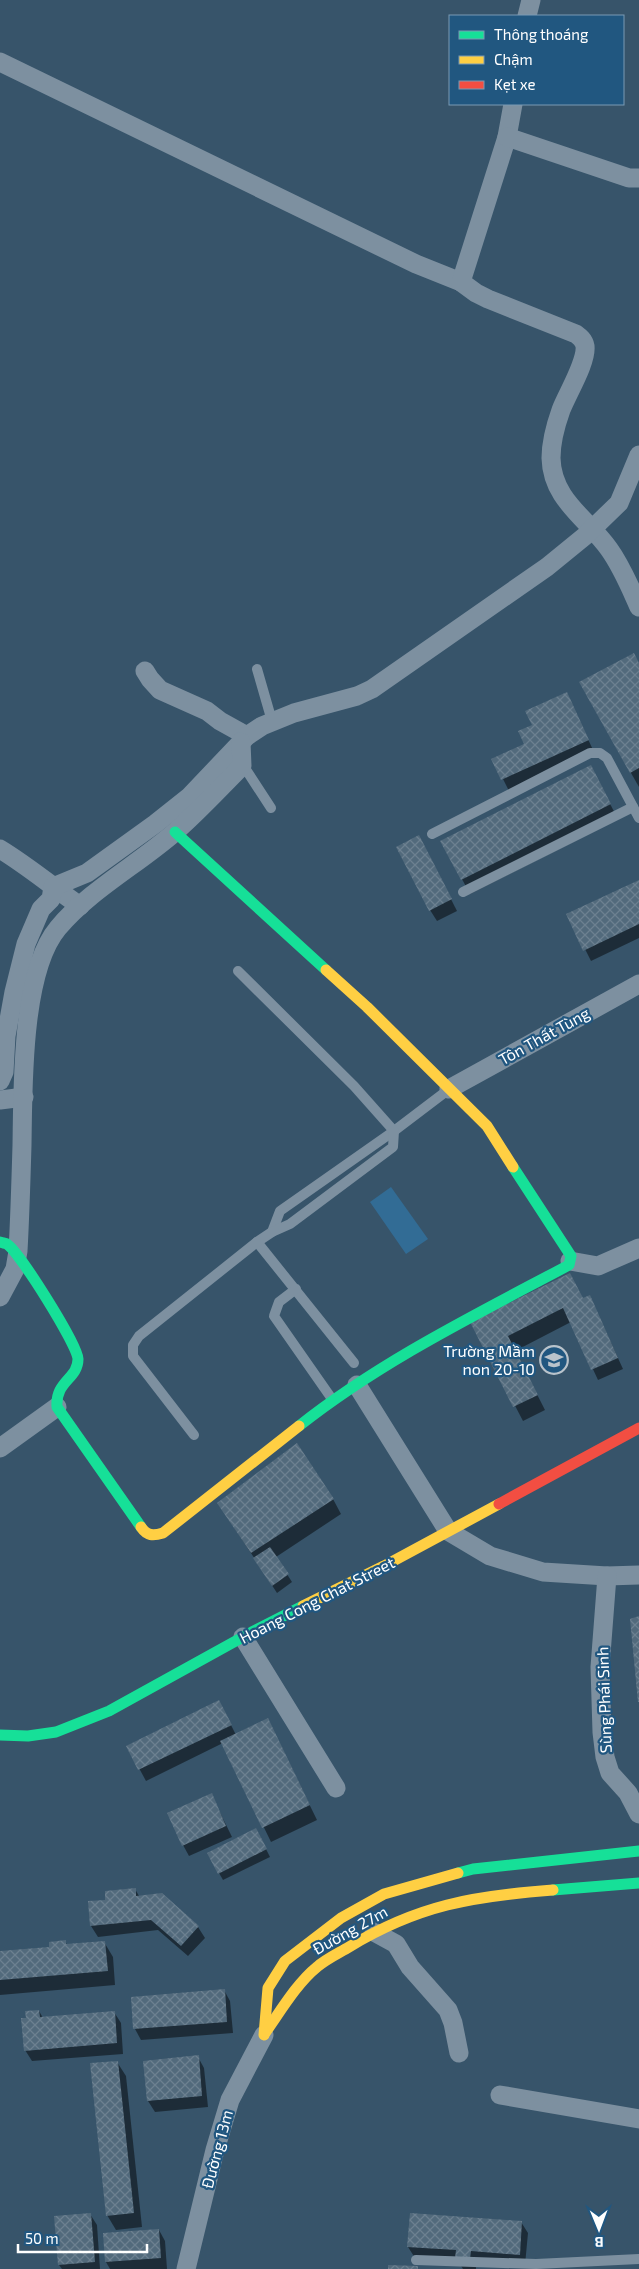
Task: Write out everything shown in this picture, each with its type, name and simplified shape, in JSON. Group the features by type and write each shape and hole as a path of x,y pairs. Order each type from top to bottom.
{"street":[{"path":"527,15 532,0"},
{"path":"0,62 416,264 461,282 476,293 576,334 582,339 585,345 584,356 561,411 551,457 556,485 565,501 609,549 638,602"},
{"path":"461,282 507,137 513,105"},
{"path":"507,137 629,178 639,178"},
{"path":"52,887 87,873 162,819 189,797 244,739 272,721 313,707 357,696 372,689 491,604 547,567 592,530 619,503 639,455"},
{"path":"145,671 160,690 207,711 244,739"},
{"path":"0,1298 14,1269 17,1256 24,1097 31,1004 37,972 45,950 57,929 80,906 175,832 243,765 244,739"},
{"path":"0,1242 9,1245 10,1251 17,1256 51,1305 79,1361 77,1368 57,1390 55,1399 57,1407 145,1533 154,1536 164,1533 332,1400 439,1335 569,1265 571,1256 487,1126 367,1007 175,832"},
{"path":"0,849 25,864 52,887 80,906"},
{"path":"0,1081 4,1072 6,1036 26,944 38,914 51,899 52,887"},
{"name":"Tôn Thất Tùng","path":"449,1089 639,984"},
{"path":"0,1100 24,1097"},
{"path":"570,1262 598,1266 639,1248"},
{"path":"357,1385 448,1531 490,1556 543,1572 607,1576 639,1575"},
{"path":"0,1448 57,1407"},
{"name":"Hoang Cong Chat Street","path":"0,1735 28,1736 56,1732 109,1711 243,1637 384,1566 639,1428"},
{"name":"Sùng Phái Sinh","path":"607,1576 600,1667 602,1732 605,1758 610,1773 628,1793 639,1814"},
{"path":"243,1637 336,1788"},
{"name":"Đường 27m","path":"264,2034 268,1988 285,1961 341,1918 384,1894 473,1869 639,1851"},
{"name":"Đường 27m","path":"264,2034 290,1997 316,1967 374,1932 422,1911 454,1902 498,1894 639,1883"},
{"path":"374,1932 396,1944 410,1967 448,2010 453,2023 459,2053"},
{"name":"Đường 13m","path":"186,2269 215,2150 230,2100 264,2034"},
{"path":"500,2095 639,2119"}],"lane":[{"path":"257,669 272,721"},
{"path":"432,834 590,752 600,753 606,758 639,818"},
{"path":"243,765 271,808"},
{"path":"463,892 633,807"},
{"path":"194,1435 133,1356 133,1345 139,1336 257,1242 272,1232 290,1224 393,1147 394,1131 354,1086 238,971"},
{"path":"272,1232 280,1211 394,1131 449,1089"},
{"path":"257,1242 296,1288 354,1363"},
{"path":"296,1288 279,1302 275,1308 274,1316 332,1400"},
{"path":"416,2260 580,2265 639,2259"}],"shaded area":[{"path":"391,1187 428,1239 406,1254 370,1202"}],"building":[{"path":"634,653 639,663 639,768 630,773 579,682"},
{"path":"567,692 589,740 501,780 491,759 524,744 518,731 532,725 525,711"},
{"path":"591,765 611,804 461,880 440,841"},
{"path":"419,835 452,899 429,911 396,847"},
{"path":"639,880 639,924 583,951 566,914"},
{"path":"570,1273 583,1298 590,1295 618,1358 591,1370 563,1308 508,1336 538,1395 513,1407 470,1322"},
{"path":"297,1443 334,1499 251,1553 217,1503"},
{"path":"270,1547 289,1574 272,1586 253,1558"},
{"path":"639,1616 639,1702 638,1702 630,1619"},
{"path":"219,1700 232,1725 138,1770 126,1746"},
{"path":"268,1718 310,1805 262,1828 220,1741"},
{"path":"212,1793 226,1826 182,1846 167,1813"},
{"path":"256,1828 267,1849 218,1874 207,1853"},
{"path":"136,1888 136,1896 162,1893 199,1926 181,1946 151,1920 90,1926 88,1901 105,1900 105,1891"},
{"path":"66,1940 66,1944 105,1941 108,1971 0,1980 0,1951 49,1947 49,1942"},
{"path":"225,1989 227,2022 133,2029 131,1997"},
{"path":"39,2010 40,2017 115,2011 117,2043 24,2051 21,2018 26,2018 25,2011"},
{"path":"199,2055 202,2096 147,2101 143,2061"},
{"path":"118,2061 134,2213 106,2216 90,2063"},
{"path":"91,2213 95,2262 58,2265 54,2216"},
{"path":"410,2213 522,2221 520,2255 471,2251 470,2259 455,2258 456,2250 407,2247"},
{"path":"159,2229 161,2258 105,2262 103,2233"},
{"path":"388,2265 418,2266 418,2269 388,2269"}],"traffic: fast":[{"path":"175,832 326,970"},
{"path":"299,1426 330,1402 396,1359 569,1265 571,1256 513,1167"},
{"path":"0,1242 7,1244 14,1251 35,1280 59,1318 75,1350 78,1359 77,1366 59,1391 57,1407 141,1527"},
{"path":"0,1735 28,1736 56,1732 109,1711 303,1606"},
{"path":"458,1873 473,1869 639,1851"},
{"path":"553,1890 639,1883"}],"traffic: slow":[{"path":"326,970 367,1007 487,1126 513,1167"},
{"path":"141,1527 150,1534 163,1533 299,1426"},
{"path":"303,1606 384,1566 499,1504"},
{"path":"264,2035 268,1988 285,1961 341,1918 384,1894 458,1873"},
{"path":"265,2033 289,1998 310,1974 328,1959 374,1933 399,1921 447,1905 524,1892 553,1890"}],"traffic: jam":[{"path":"499,1504 639,1428"}],"place":[{"name":"Trường Mầm non 20-10","path":"554,1360"}]}
